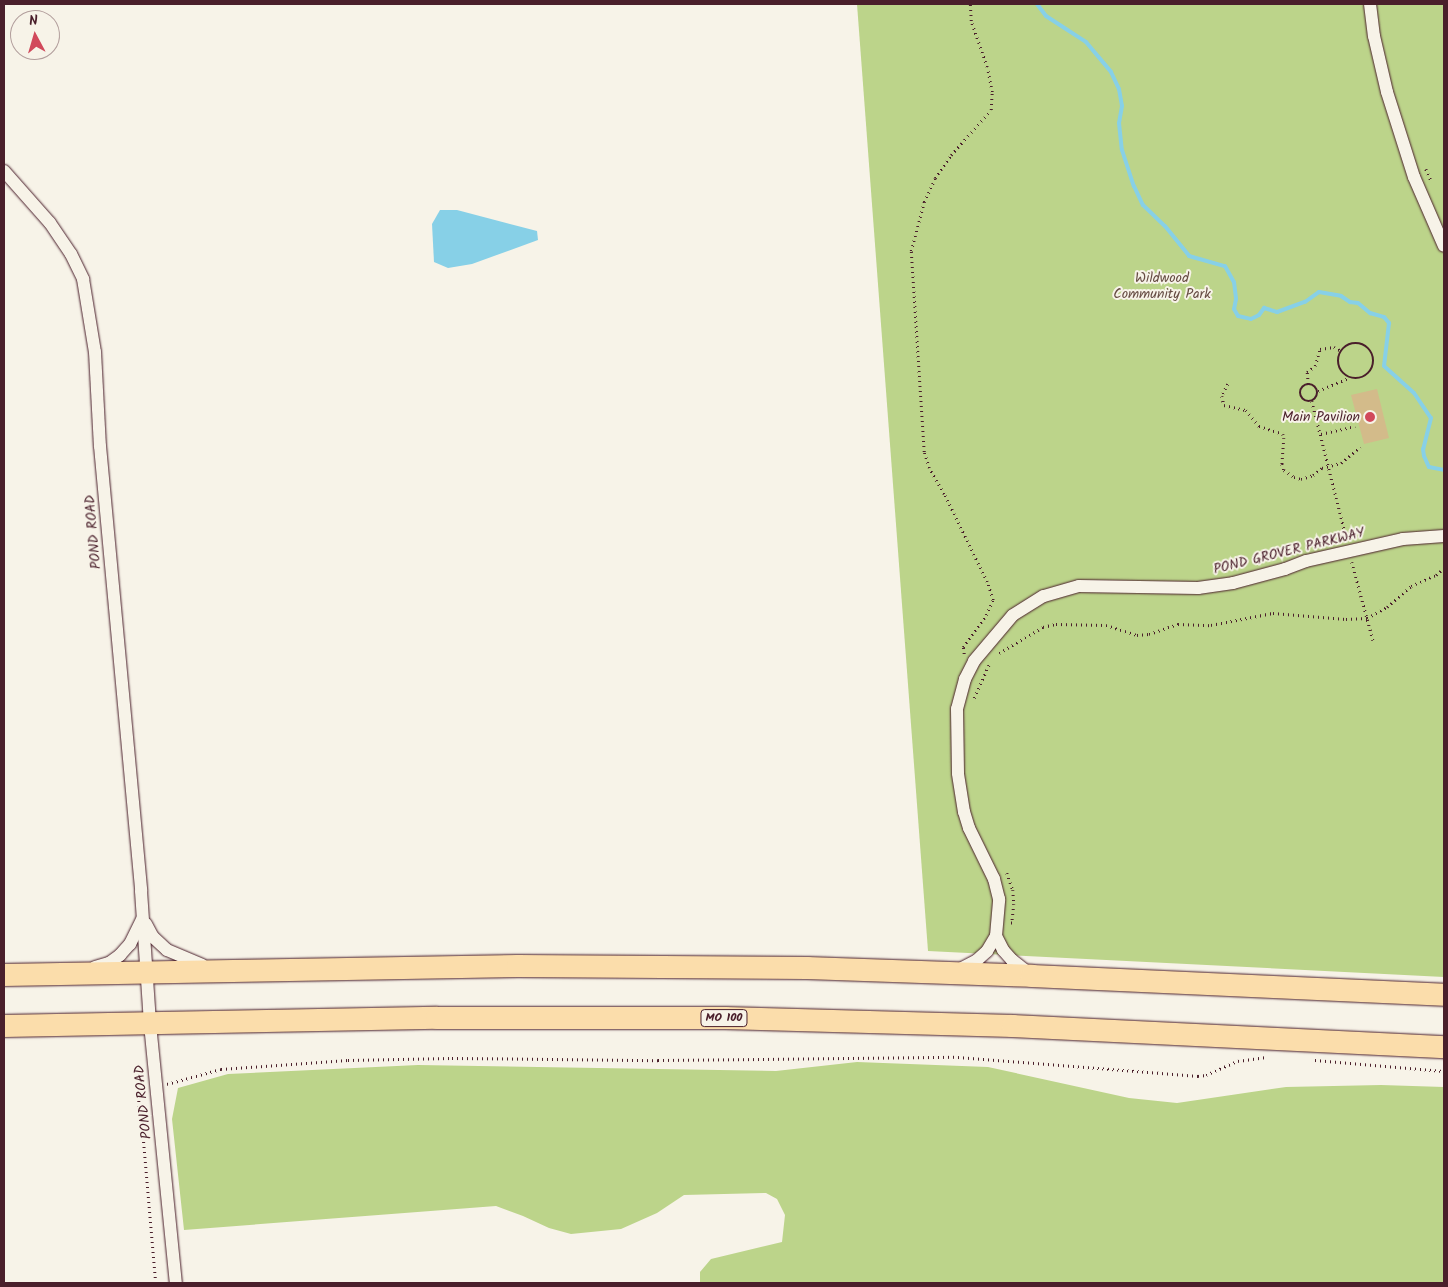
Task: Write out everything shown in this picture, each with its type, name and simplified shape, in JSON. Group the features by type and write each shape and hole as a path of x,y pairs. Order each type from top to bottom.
{"highway":[{"path":"4,976 590,966 807,968 953,972 1444,995"},
{"name":"MO 100","path":"4,1026 510,1017 798,1019 1086,1029 1444,1047"}],"street":[{"path":"1370,4 1373,30 1387,92 1414,176 1444,246"},
{"name":"POND ROAD","path":"4,170 50,223 71,254 83,279 95,352 101,455 148,973 150,1024 176,1283"},
{"name":"POND GROVER PARKWAY","path":"997,929 997,890 994,879 966,820 958,772 958,709 965,679 974,661 1012,615 1044,596 1079,586 1198,588 1233,583 1349,550 1403,538 1444,536"},
{"path":"76,974 109,963 120,955 130,944 143,917"},
{"name":"POND ROAD","path":"143,917 153,937 167,950 188,961 221,971"},
{"path":"953,972 976,961 986,951 997,929"},
{"path":"997,929 1003,950 1032,976"}],"path":[{"path":"970,4 971,21 987,67 992,92 991,110 951,155 934,178 924,202 911,251 924,452 929,468 944,494 987,582 993,600 986,615 963,647 964,655 987,667"},
{"path":"1424,163 1434,188"},
{"path":"1359,343 1369,348 1374,358 1372,370 1369,374 1358,379 1349,378 1340,369 1338,358 1348,345 1359,343"},
{"path":"1308,384 1306,372 1315,366 1320,349 1334,346 1342,351"},
{"path":"1318,391 1344,382 1349,378"},
{"path":"1228,384 1222,396 1224,405 1246,410 1259,426 1283,434 1284,470 1301,479 1313,475 1322,468 1341,462 1360,448"},
{"path":"1308,384 1316,387 1318,391"},
{"path":"1308,384 1302,388 1301,396 1306,401 1312,401 1316,398 1318,391"},
{"path":"1312,401 1373,640"},
{"path":"1321,434 1355,426"},
{"path":"996,655 1043,627 1056,624 1106,625 1134,634 1143,634 1178,624 1211,625 1273,613 1346,619 1368,618 1388,607 1411,586 1436,575 1444,568"},
{"path":"972,706 980,681 992,659"},
{"path":"997,929 1012,923 1013,890 1005,870"},
{"path":"156,1283 138,1086 156,1086 177,1082 221,1069 386,1060 958,1058 1198,1076 1206,1075 1238,1060 1266,1057"},
{"path":"1313,1060 1444,1071"}],"green space":[{"name":"Wildwood Community Park","path":"857,4 1444,4 1444,977 928,951"},
{"path":"857,1062 988,1067 1129,1098 1177,1103 1286,1087 1381,1085 1444,1087 1444,1283 700,1283 700,1272 711,1259 782,1242 785,1215 777,1199 766,1193 684,1195 657,1213 621,1229 571,1234 549,1228 496,1206 184,1230 172,1119 178,1088 228,1074 418,1065 776,1071"}],"water":[{"path":"440,210 457,210 537,231 538,240 472,264 448,268 434,262 432,224"}],"building":[{"name":"Main Pavilion","path":"1377,389 1389,438 1364,444 1351,395"}],"waterway":[{"path":"1037,4 1046,16 1086,42 1111,72 1119,89 1122,106 1119,123 1122,150 1134,186 1143,205 1165,226 1189,256 1225,266 1234,282 1236,299 1234,309 1238,316 1251,319 1259,315 1264,308 1277,312 1305,302 1319,292 1341,296 1350,302 1358,303 1370,313 1384,317 1389,323 1384,366 1414,393 1431,418 1423,449 1424,456 1429,467 1444,470"}],"place":[{"name":"Main Pavilion","path":"1370,417"}]}
